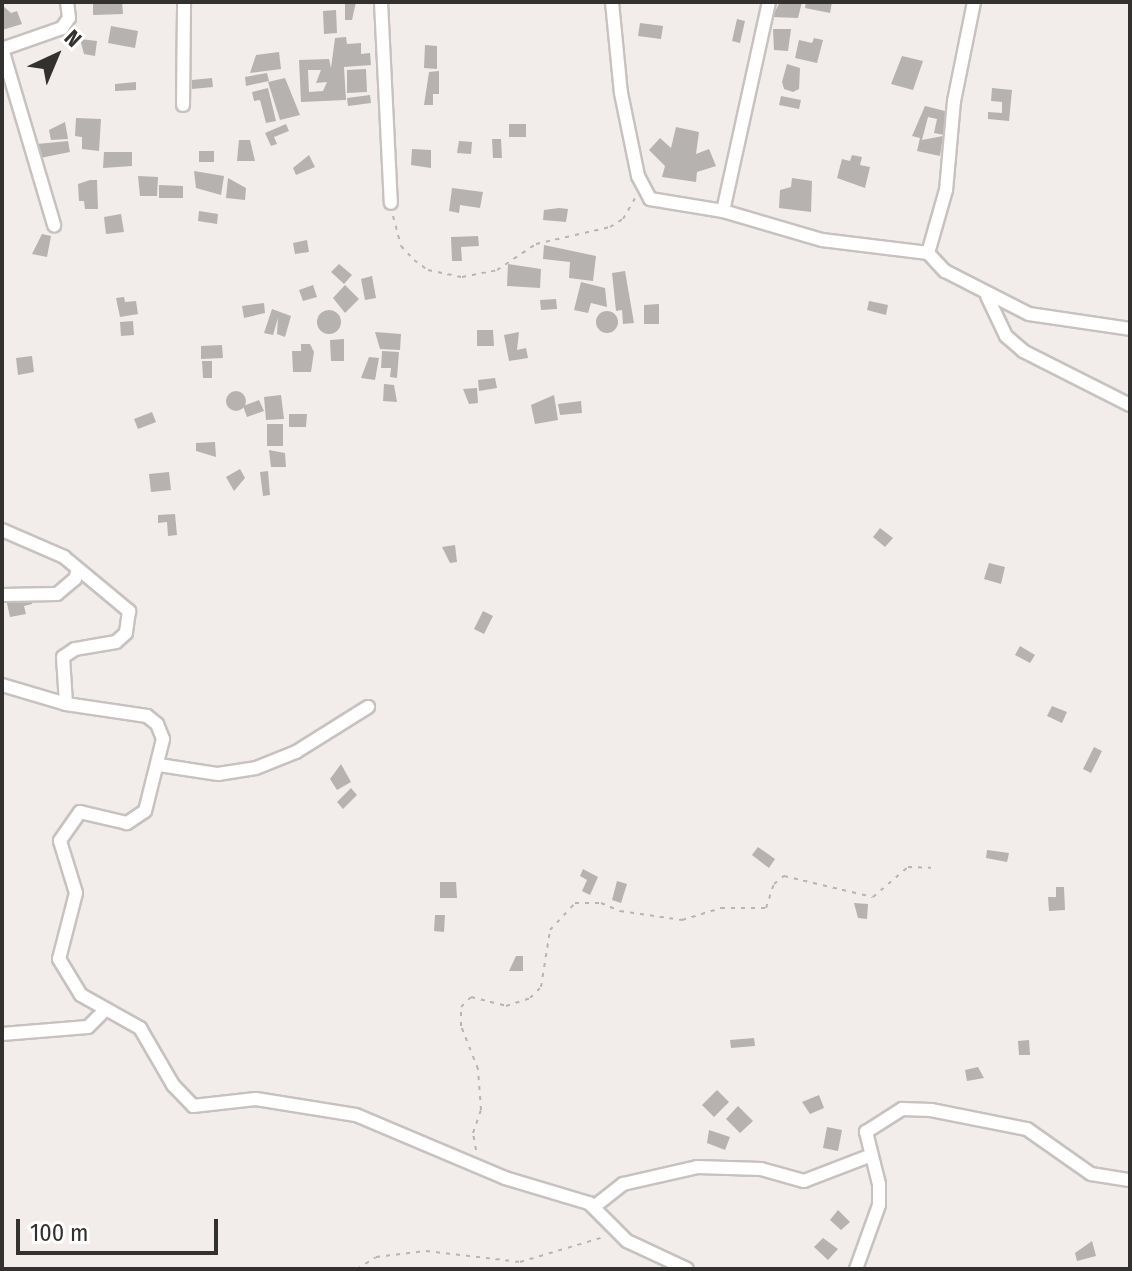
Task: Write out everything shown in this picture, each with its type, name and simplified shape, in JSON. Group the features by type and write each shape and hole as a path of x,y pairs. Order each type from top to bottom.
{"street":[{"path":"54,225 2,49 62,28 69,18 67,2"},
{"path":"183,105 184,2"},
{"path":"381,2 391,203"},
{"path":"612,2 621,93 638,176 655,203 723,211 822,240 928,253 945,271 987,296 1029,314 1130,329"},
{"path":"723,211 769,2"},
{"path":"928,253 946,190 954,101 974,2"},
{"path":"987,296 1006,336 1023,351 1130,405"},
{"path":"2,530 53,551 125,607 130,618 126,633 116,642 65,654 61,673 66,704"},
{"path":"2,595 57,594 75,579 78,570"},
{"path":"2,685 66,704 153,719 163,739 148,805 136,818 120,823 80,812 66,825 60,841 76,893 59,959 81,995 140,1028 173,1085 193,1106 256,1099 356,1115 505,1178 567,1193 595,1206 616,1231 687,1269"},
{"path":"159,765 218,774 256,768 296,752 368,707"},
{"path":"2,1034 88,1027 105,1010"},
{"path":"856,1269 879,1205 879,1184 869,1156 866,1132 872,1125 902,1109 931,1110 1027,1129 1091,1174 1130,1180"},
{"path":"595,1206 623,1184 697,1167 761,1169 804,1181 869,1156"}],"path":[{"path":"391,203 401,246 414,260 445,275 481,276 536,244 610,227 633,205 638,176"},
{"path":"475,1163 473,1133 481,1110 478,1069 461,1026 461,1007 471,997 506,1006 530,998 541,987 550,930 575,903 601,903 620,911 682,920 721,908 766,908 774,884 784,876 873,897 908,867 931,868"},
{"path":"357,1269 376,1257 426,1251 520,1262 616,1231"}],"building":[{"path":"93,2 122,2 123,14 93,15"},
{"path":"345,2 356,2 352,20 345,20"},
{"path":"780,2 802,2 798,18 772,17"},
{"path":"806,2 832,2 830,13 805,8"},
{"path":"2,5 11,13 17,11 22,24 2,30"},
{"path":"336,10 337,33 324,34 323,11"},
{"path":"737,19 745,21 740,43 732,41"},
{"path":"640,23 663,26 661,39 638,36"},
{"path":"111,26 138,31 135,48 108,43"},
{"path":"773,29 791,29 788,51 774,50"},
{"path":"346,37 347,44 361,43 361,54 370,53 371,65 344,67 346,100 301,102 299,60 329,59 331,68 335,38","holes":["308,70 321,70 316,83 327,82 323,91 309,92"]},
{"path":"814,38 823,40 817,63 795,58 799,40 812,43"},
{"path":"80,39 97,41 95,56 84,54"},
{"path":"425,45 437,46 437,69 424,68"},
{"path":"279,52 281,69 250,73 256,55"},
{"path":"902,56 923,61 913,90 891,84"},
{"path":"787,64 800,68 799,89 793,92 784,89 782,82"},
{"path":"366,69 367,92 347,93 347,70"},
{"path":"439,71 439,94 433,94 433,105 424,105 429,72"},
{"path":"267,73 269,81 246,86 245,77"},
{"path":"212,78 213,87 192,89 192,80"},
{"path":"285,78 300,115 280,120 268,82"},
{"path":"136,82 136,90 115,91 115,84"},
{"path":"268,88 276,121 266,123 260,100 254,101 252,92"},
{"path":"992,88 1012,90 1009,121 988,119 988,112 1002,113 1002,102 991,101"},
{"path":"370,95 371,103 348,106 347,98"},
{"path":"781,96 801,100 799,109 779,105"},
{"path":"925,106 949,112 944,135 934,133 937,119 928,117 922,140 943,136 940,156 917,151 920,138 912,136"},
{"path":"76,118 101,119 99,151 82,149 82,137 75,136"},
{"path":"65,122 68,139 51,140 49,130"},
{"path":"286,124 289,131 274,137 277,144 271,146 265,133"},
{"path":"509,124 526,124 526,137 509,137"},
{"path":"676,127 699,132 696,154 709,149 716,166 697,172 696,182 662,177 665,166 649,150 660,138 671,148"},
{"path":"492,139 501,139 502,158 493,158"},
{"path":"239,140 250,140 255,161 237,161"},
{"path":"68,141 70,152 40,158 37,144"},
{"path":"459,141 472,142 471,154 457,153"},
{"path":"412,149 431,150 431,168 411,165"},
{"path":"199,151 214,151 214,162 199,162"},
{"path":"104,152 132,152 132,166 103,168"},
{"path":"309,155 315,167 296,175 293,168"},
{"path":"852,155 862,157 860,165 870,167 865,188 837,178 842,159 850,161"},
{"path":"194,171 224,176 221,195 196,188"},
{"path":"138,176 158,177 157,196 140,196"},
{"path":"228,178 246,188 245,200 226,198"},
{"path":"792,178 812,181 811,212 779,208 780,190 791,187"},
{"path":"97,180 98,209 85,209 84,201 79,201 78,184"},
{"path":"159,185 183,186 183,198 159,198"},
{"path":"452,188 483,192 480,208 460,205 459,213 449,211"},
{"path":"568,209 566,222 543,220 544,210"},
{"path":"199,211 218,214 217,224 198,221"},
{"path":"121,214 124,232 106,234 104,217"},
{"path":"42,234 51,236 47,257 32,254"},
{"path":"478,236 479,246 461,247 462,261 452,261 451,237"},
{"path":"307,240 309,252 295,254 293,243"},
{"path":"544,245 596,256 593,281 569,278 570,262 543,259"},
{"path":"339,264 352,275 344,284 331,272"},
{"path":"508,264 541,269 540,288 507,286"},
{"path":"625,271 634,323 623,324 622,310 616,311 612,273"},
{"path":"372,276 376,298 365,300 361,279"},
{"path":"581,282 605,288 607,307 591,303 588,313 574,310"},
{"path":"313,285 317,297 303,301 299,290"},
{"path":"345,285 359,299 345,313 333,298"},
{"path":"124,297 125,302 136,301 138,314 120,317 116,298"},
{"path":"556,299 557,309 541,310 540,300"},
{"path":"869,301 888,305 886,315 867,310"},
{"path":"264,303 265,313 244,318 242,306"},
{"path":"659,304 659,324 644,324 644,305"},
{"path":"272,309 291,316 285,337 277,334 278,318 273,335 264,333"},
{"path":"329,310 340,317 341,322 334,333 329,334 318,327 317,322 324,311"},
{"path":"607,311 615,314 618,322 615,330 607,333 599,330 596,322 599,314"},
{"path":"133,321 134,335 121,336 120,322"},
{"path":"477,330 493,330 494,346 477,346"},
{"path":"375,332 401,334 400,350 380,349"},
{"path":"519,332 517,350 526,348 528,358 509,361 504,335"},
{"path":"344,339 344,361 331,361 330,340"},
{"path":"301,344 310,344 314,352 311,372 293,372 292,351 301,351"},
{"path":"222,345 223,358 201,359 201,346"},
{"path":"382,351 399,352 397,378 390,377 391,368 381,368"},
{"path":"32,356 34,372 18,375 16,358"},
{"path":"369,357 379,358 375,380 361,378"},
{"path":"202,361 212,361 212,378 203,378"},
{"path":"495,378 497,388 479,391 478,380"},
{"path":"384,384 394,385 397,402 383,401"},
{"path":"477,388 478,403 469,404 463,389"},
{"path":"236,391 243,394 246,401 243,408 236,411 229,408 226,401 229,394"},
{"path":"281,395 284,419 266,420 264,397"},
{"path":"554,395 558,420 535,424 531,405"},
{"path":"259,400 264,411 247,417 243,406"},
{"path":"581,401 582,413 560,415 558,404"},
{"path":"152,412 156,422 138,429 134,419"},
{"path":"289,414 307,414 306,427 289,427"},
{"path":"267,424 283,424 283,446 267,446"},
{"path":"215,442 216,457 196,451 196,443"},
{"path":"269,450 285,453 286,467 271,467"},
{"path":"240,469 245,478 234,491 226,477"},
{"path":"268,471 270,495 263,496 260,472"},
{"path":"169,472 171,490 151,492 149,474"},
{"path":"175,514 177,535 168,536 167,522 158,523 158,515"},
{"path":"880,528 893,538 885,547 873,537"},
{"path":"455,545 457,562 450,563 442,547"},
{"path":"989,563 1005,567 1001,584 984,579"},
{"path":"30,594 32,604 24,606 26,614 10,617 6,599"},
{"path":"483,611 493,616 484,634 474,629"},
{"path":"1020,646 1035,655 1030,663 1015,655"},
{"path":"1052,706 1067,712 1062,723 1047,716"},
{"path":"1094,747 1102,751 1091,773 1083,769"},
{"path":"341,764 351,782 337,790 330,779"},
{"path":"351,788 357,795 343,809 337,802"},
{"path":"758,847 775,859 769,868 752,855"},
{"path":"987,850 1009,853 1007,862 986,858"},
{"path":"583,869 598,877 590,895 582,891 587,880 580,876"},
{"path":"617,881 627,884 621,903 612,900"},
{"path":"440,882 456,882 457,898 440,898"},
{"path":"1056,887 1064,887 1065,910 1049,911 1048,897 1056,897"},
{"path":"854,903 868,904 867,919 858,918"},
{"path":"435,915 445,915 444,932 434,931"},
{"path":"516,956 523,956 523,971 509,971"},
{"path":"754,1038 755,1046 731,1048 730,1040"},
{"path":"1029,1040 1030,1055 1019,1055 1018,1041"},
{"path":"978,1067 984,1078 967,1081 965,1070"},
{"path":"717,1090 729,1102 714,1117 702,1105"},
{"path":"819,1095 824,1108 810,1114 802,1102"},
{"path":"738,1106 753,1121 740,1133 726,1119"},
{"path":"827,1127 842,1130 838,1151 823,1148"},
{"path":"709,1130 730,1137 725,1150 707,1143"},
{"path":"838,1210 850,1222 841,1230 830,1220"},
{"path":"823,1238 838,1249 828,1260 814,1247"},
{"path":"1092,1241 1096,1256 1077,1261 1075,1253"}]}
